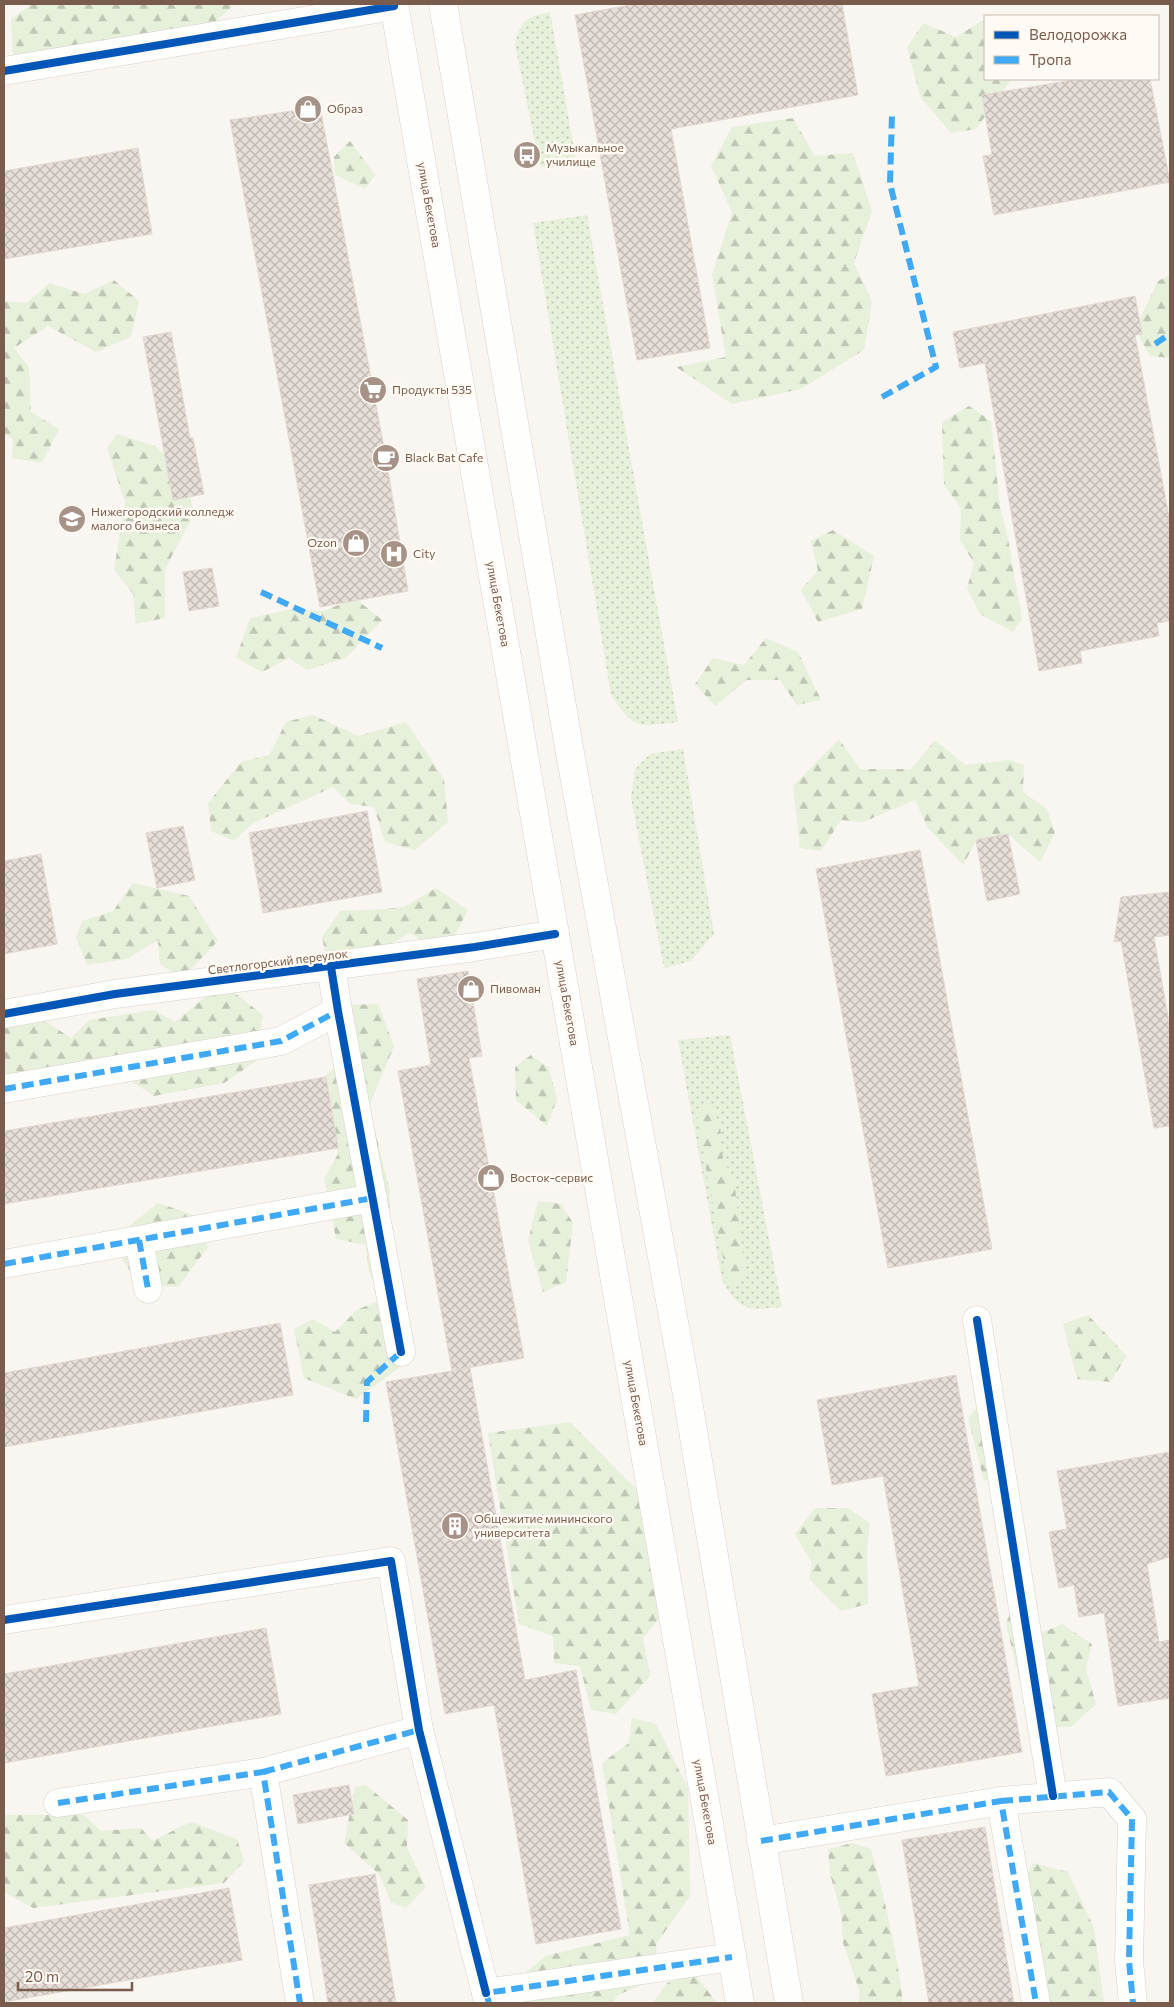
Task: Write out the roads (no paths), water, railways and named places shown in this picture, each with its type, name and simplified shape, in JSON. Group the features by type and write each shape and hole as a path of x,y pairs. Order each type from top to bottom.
{"street":[{"path":"443,4 570,753 684,1377 789,2003"},
{"path":"4,71 394,5"},
{"name":"улица Бекетова","path":"394,5 740,2003"},
{"name":"Светлогорский переулок","path":"4,1014 115,994 475,947 555,934"},
{"path":"331,966 401,1352"},
{"path":"4,1089 281,1042 338,1011"},
{"path":"4,1264 373,1198"},
{"path":"139,1240 148,1288"},
{"path":"977,1320 1053,1796"},
{"path":"4,1620 391,1561 419,1730 488,1998 732,1957"},
{"path":"58,1803 263,1772 419,1730"},
{"path":"263,1772 297,2003"},
{"path":"761,1841 1002,1801 1109,1792 1132,1819 1129,1961 1133,2003"},
{"path":"1002,1801 1036,2003"}],"place":[{"name":"Образ","path":"308,109"},
{"name":"Музыкальное училище","path":"527,155"},
{"name":"Продукты 535","path":"373,390"},
{"name":"Black Bat Cafe","path":"386,458"},
{"name":"Нижегородский колледж малого бизнеса","path":"72,519"},
{"name":"Ozon","path":"356,543"},
{"name":"City","path":"394,554"},
{"name":"Пивоман","path":"471,989"},
{"name":"Восток-сервис","path":"491,1178"},
{"name":"Общежитие мининского университета","path":"455,1526"}]}
